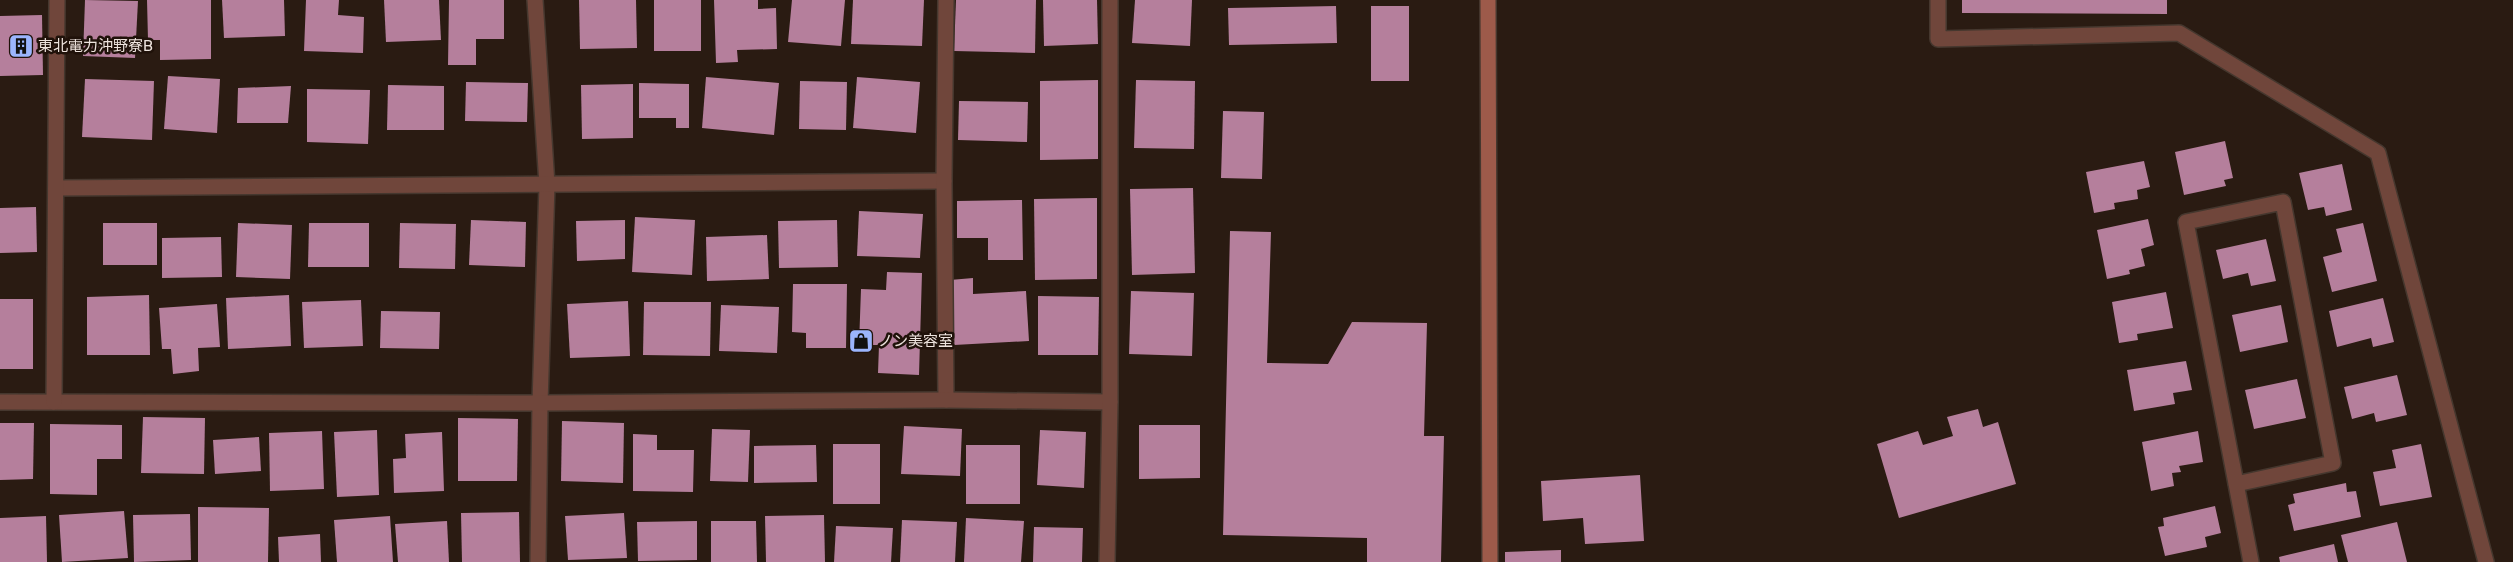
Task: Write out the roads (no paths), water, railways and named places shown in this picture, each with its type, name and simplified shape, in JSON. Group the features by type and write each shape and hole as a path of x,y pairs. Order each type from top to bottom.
{"street":[{"path":"54,402 58,0"},
{"path":"535,0 547,185 540,403 538,562"},
{"path":"946,0 944,181 946,400"},
{"path":"1107,562 1110,402 1110,0"},
{"path":"1488,0 1490,562"},
{"path":"1938,0 1938,39 2179,33 2378,153 2486,562"},
{"path":"56,188 944,181"},
{"path":"2236,484 2333,463 2283,202 2186,222 2236,484 2251,562"},
{"path":"0,402 540,403 946,400 1110,402"}],"place":[{"name":"東北電力沖野寮B","path":"21,46"},
{"name":"ノン美容室","path":"861,341"}]}
